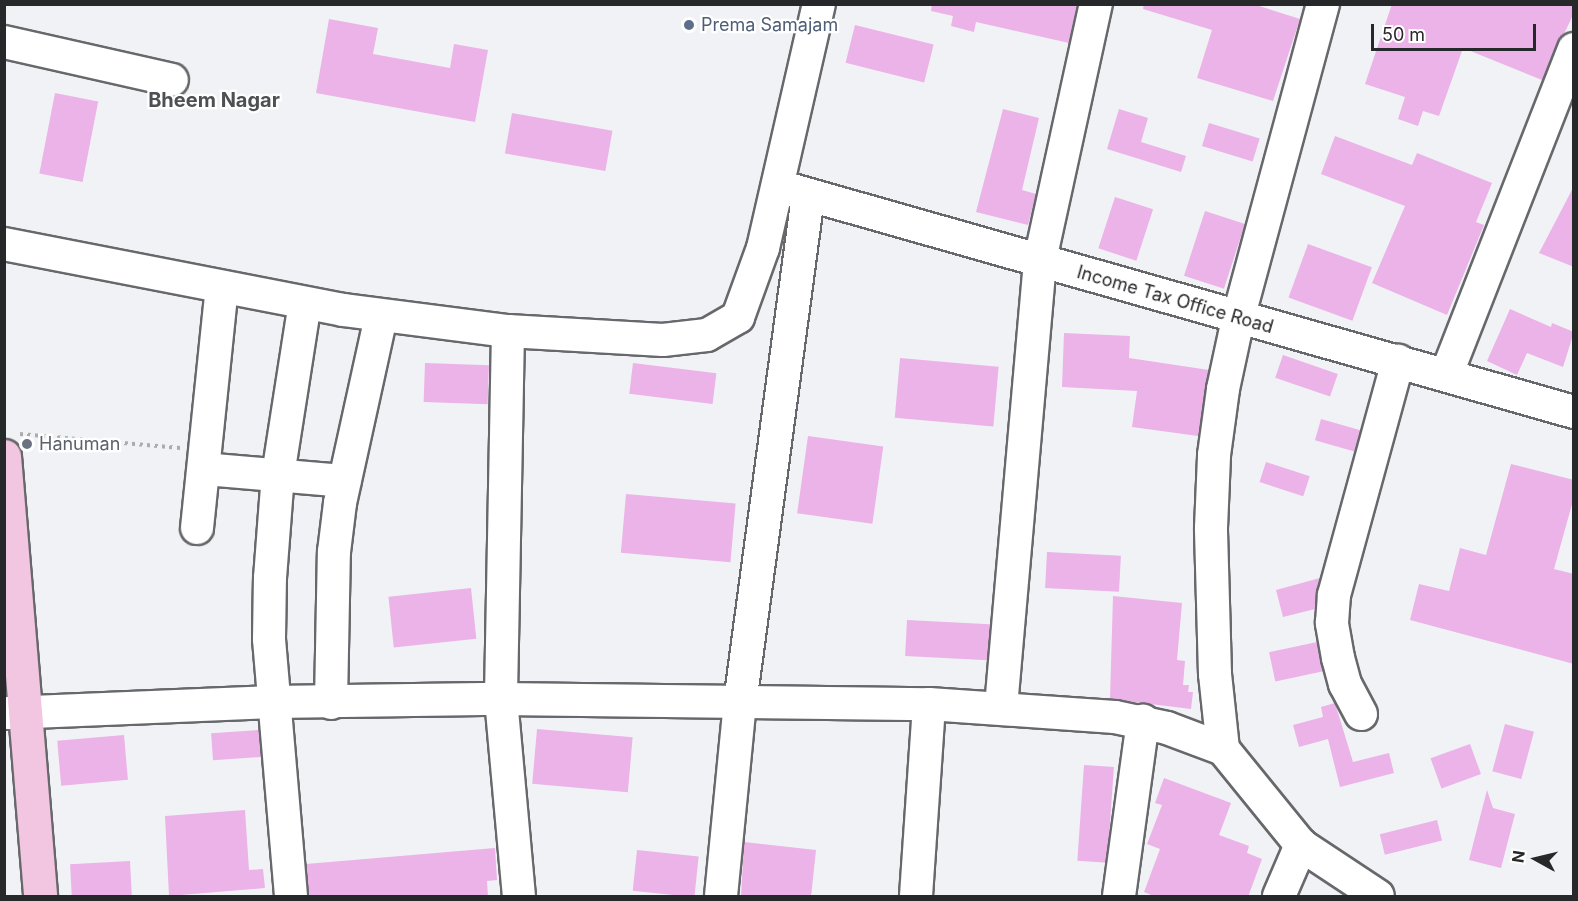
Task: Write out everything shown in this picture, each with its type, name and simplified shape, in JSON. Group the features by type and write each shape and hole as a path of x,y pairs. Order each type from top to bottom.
{"main road":[{"path":"8,445 13,702 21,897"},
{"path":"13,702 40,897"}],"street":[{"path":"4,244 381,317 508,331 663,340 707,335 723,328 738,317 753,283 778,186 819,4"},
{"path":"1001,706 1040,260 1096,4"},
{"path":"1223,749 1215,663 1211,528 1216,444 1238,319 1323,4"},
{"path":"4,42 172,80"},
{"path":"1447,373 1574,49"},
{"name":"Income Tax Office Road","path":"778,186 1238,319 1447,373 1574,412"},
{"path":"721,897 740,703 808,196"},
{"path":"197,528 222,287"},
{"path":"291,897 273,702 270,578 278,475 305,303"},
{"path":"331,703 334,552 344,481 381,317"},
{"path":"508,331 501,699 519,897"},
{"path":"1361,714 1345,684 1338,658 1332,622 1334,595 1398,361"},
{"path":"205,459 278,475 344,481"},
{"path":"13,702 331,703 501,699 929,704 1001,706 1143,722 1223,749 1301,845 1378,897"},
{"path":"916,897 929,704"},
{"path":"1119,897 1143,722"},
{"path":"1279,897 1301,845"}],"path":[{"path":"8,445 205,459"}],"building":[{"path":"932,4 1077,4 1069,43 976,22 974,32 951,26 953,16 931,11"},
{"path":"1144,4 1253,4 1300,19 1273,101 1197,78 1212,30 1143,9"},
{"path":"1392,4 1574,4 1574,13 1542,80 1463,48 1439,116 1423,111 1418,126 1398,119 1405,97 1365,84"},
{"path":"329,19 378,28 373,54 450,68 454,44 488,50 475,122 316,93"},
{"path":"855,25 934,45 924,82 846,63"},
{"path":"55,93 98,101 83,182 39,173"},
{"path":"1003,109 1039,118 1022,190 1036,194 1028,225 976,212"},
{"path":"1119,109 1148,118 1141,142 1186,156 1181,172 1107,149"},
{"path":"512,113 612,131 605,171 505,153"},
{"path":"1209,123 1260,138 1253,161 1202,146"},
{"path":"1335,136 1412,165 1417,153 1492,183 1476,222 1484,225 1447,315 1372,283 1405,206 1321,174"},
{"path":"1574,186 1574,267 1539,253"},
{"path":"1115,197 1153,209 1136,261 1098,248"},
{"path":"1205,211 1245,224 1224,289 1184,276"},
{"path":"1308,244 1372,267 1352,321 1289,298"},
{"path":"1510,309 1551,327 1552,323 1574,332 1563,367 1527,353 1517,375 1487,361"},
{"path":"1064,333 1130,336 1129,358 1209,370 1198,436 1132,427 1137,391 1062,387"},
{"path":"1283,355 1338,374 1330,397 1275,378"},
{"path":"900,358 999,367 993,426 895,418"},
{"path":"425,363 489,365 488,404 424,402"},
{"path":"633,363 716,373 713,404 629,394"},
{"path":"1321,419 1360,430 1354,451 1315,440"},
{"path":"808,436 883,447 872,524 797,513"},
{"path":"1266,462 1310,476 1303,496 1260,482"},
{"path":"1511,464 1574,480 1574,497 1554,569 1574,574 1574,664 1410,620 1419,584 1449,591 1460,548 1486,555"},
{"path":"626,494 736,504 730,562 621,553"},
{"path":"1047,552 1121,556 1119,592 1045,588"},
{"path":"1320,578 1315,609 1283,617 1276,590"},
{"path":"471,588 476,639 394,647 388,597"},
{"path":"1113,596 1182,603 1177,660 1185,661 1183,685 1189,685 1188,692 1193,692 1191,709 1110,699"},
{"path":"907,620 990,624 988,660 905,656"},
{"path":"1317,642 1323,671 1275,682 1269,652"},
{"path":"1335,703 1353,762 1389,753 1394,773 1340,787 1328,739 1299,747 1293,725 1323,717 1321,707"},
{"path":"1505,724 1534,732 1521,779 1492,771"},
{"path":"537,729 633,737 628,792 532,784"},
{"path":"259,730 261,757 213,760 211,733"},
{"path":"124,735 128,780 61,786 57,741"},
{"path":"1470,744 1481,774 1441,788 1431,758"},
{"path":"1084,765 1114,767 1107,863 1077,861"},
{"path":"1164,778 1231,803 1219,835 1249,846 1247,853 1262,859 1248,897 1156,897 1144,892 1160,849 1147,844 1162,805 1155,803"},
{"path":"1487,790 1493,808 1515,814 1501,868 1469,860"},
{"path":"245,810 249,870 263,869 265,888 169,896 165,816"},
{"path":"1437,820 1442,840 1385,855 1380,834"},
{"path":"744,842 816,850 811,897 741,897"},
{"path":"495,848 497,880 487,881 488,897 309,897 306,864"},
{"path":"637,850 699,856 695,896 633,891"},
{"path":"130,861 132,896 72,896 70,864"}],"place":[{"name":"Prema Samajam","path":"689,25"},
{"name":"Hanuman","path":"27,444"}],"district":[{"name":"Bheem Nagar","path":"214,100"}]}
